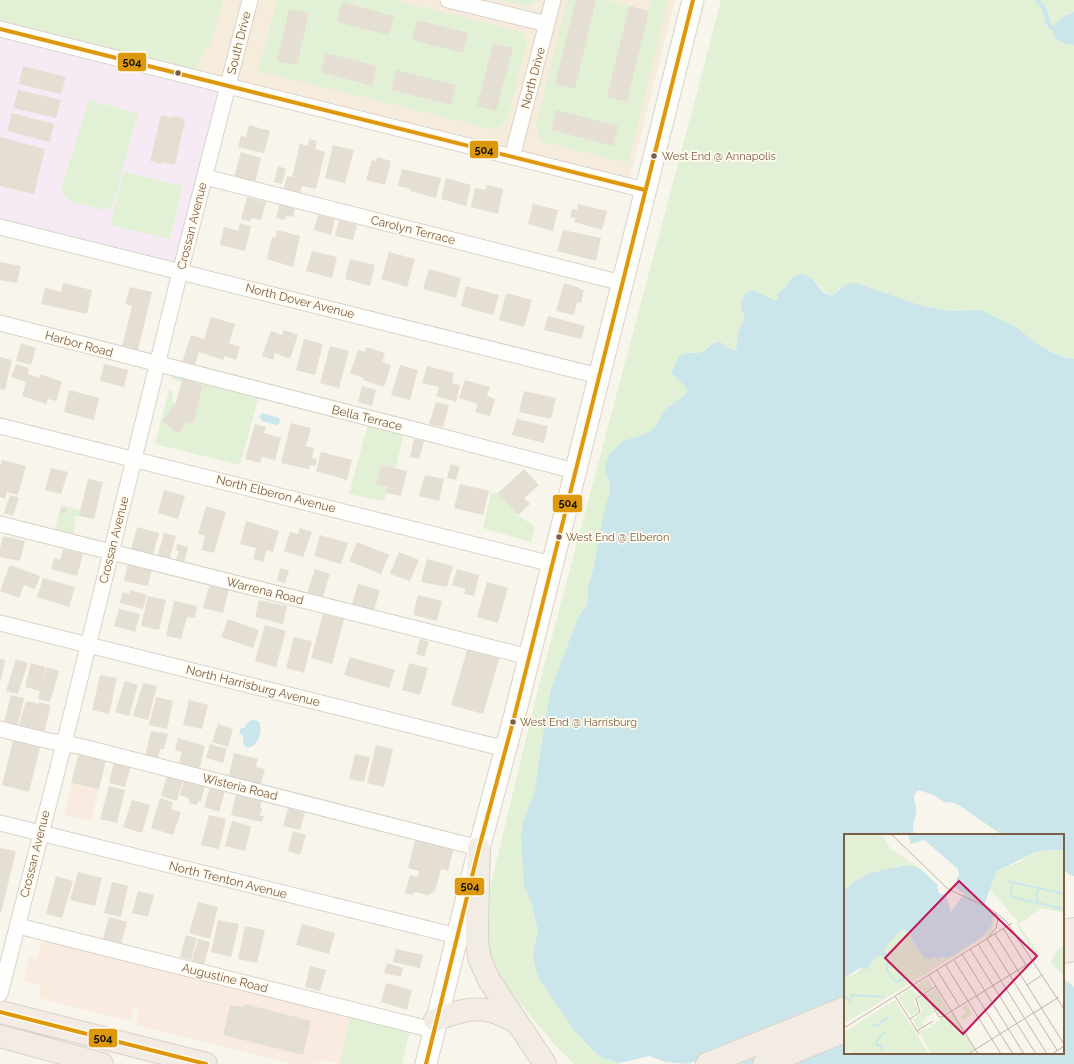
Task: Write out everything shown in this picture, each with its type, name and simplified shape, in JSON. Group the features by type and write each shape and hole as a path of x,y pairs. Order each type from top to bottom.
{"highway":[{"path":"479,848 476,923 480,960 489,980 545,1064"},
{"path":"1064,931 1074,929"},
{"path":"1064,952 1074,950"},
{"path":"707,1064 844,1008"},
{"path":"434,1025 462,1012 479,1009 496,1013 516,1022"},
{"path":"0,1012 206,1064"},
{"path":"764,1064 844,1031"},
{"path":"0,1036 102,1064"}],"main road":[{"path":"426,1064 434,1025 576,472 644,190 693,0"}],"street":[{"name":"South Drive","path":"228,87 250,0"},
{"path":"448,0 547,24"},
{"name":"North Drive","path":"512,156 553,0"},
{"path":"0,29 644,190"},
{"name":"Crossan Avenue","path":"0,994 228,87"},
{"name":"Carolyn Terrace","path":"205,177 622,283"},
{"name":"North Dover Avenue","path":"0,227 599,376"},
{"name":"Harbor Road","path":"0,323 158,365"},
{"name":"Bella Terrace","path":"158,365 576,472"},
{"name":"North Elberon Avenue","path":"0,426 552,564"},
{"name":"Warrena Road","path":"0,524 529,658"},
{"name":"North Harrisburg Avenue","path":"0,623 506,749"},
{"name":"Wisteria Road","path":"0,729 87,748 479,848"},
{"name":"North Trenton Avenue","path":"0,823 457,936"},
{"name":"Augustine Road","path":"18,926 434,1025"}],"shaded area":[{"path":"216,0 675,0 630,178 512,157 194,78"},
{"path":"0,29 228,87 181,272 0,227"},
{"path":"79,753 106,760 91,821 64,815"},
{"path":"42,941 350,1017 340,1064 324,1060 314,1064 295,1064 137,1026 136,1022 139,1011 134,1008 130,1021 39,998 41,987 39,984 24,982 29,958 37,958"}],"green space":[{"path":"0,0 223,0 210,45 202,52 194,78 0,29"},
{"path":"277,0 393,0 518,31 525,35 527,43 508,119 496,130 258,71"},
{"path":"500,0 537,0 527,7"},
{"path":"567,0 606,0 649,11 652,0 668,0 628,163 541,141 538,135 536,126"},
{"path":"721,0 1074,0 1074,12 1066,14 1067,44 1074,45 1074,359 1053,353 981,310 951,311 926,307 856,283 843,286 833,295 826,293 814,280 789,285 782,289 775,300 771,299 767,295 741,309 745,317 738,332 736,350 731,349 722,343 711,344 702,352 685,353 677,359 671,373 685,386 687,391 685,396 668,407 657,425 651,431 628,439 617,446 610,455 606,465 610,490 594,566 588,587 588,600 586,606 578,617 550,692 535,791 524,819 524,886 531,902 538,931 533,951 539,979 559,1009 593,1051 602,1058 620,1063 574,1064 556,1046 505,985 493,967 483,917 537,693"},
{"path":"88,100 138,113 113,205 103,210 68,201 61,189"},
{"path":"124,172 183,186 170,239 110,225"},
{"path":"173,373 259,396 240,465 155,444 169,390 173,391 172,400 175,404 162,421 178,434 187,422 194,423 203,385 184,379 182,382 171,379"},
{"path":"368,424 404,431 396,468 381,465 376,484 388,487 384,501 349,494"},
{"path":"491,493 498,493 518,515 535,527 531,542 483,528"},
{"path":"61,505 81,510 79,516 76,516 74,520 76,522 73,535 55,530"},
{"path":"350,1017 411,1027 402,1064 340,1064"}],"water":[{"path":"1074,12 1074,45 1057,40 1053,30 1059,20"},
{"path":"801,274 811,278 823,292 828,295 835,294 847,284 856,283 926,307 951,311 981,310 1014,326 1039,345 1053,353 1074,359 1074,876 1064,871 1064,834 1001,834 959,805 944,802 934,795 918,790 914,795 916,808 916,815 913,825 915,834 844,834 844,1054 1064,1054 1064,980 1074,987 1074,1064 714,1064 707,1057 687,1064 665,1062 649,1056 620,1063 602,1058 593,1051 574,1030 539,979 534,962 533,951 538,931 531,902 524,886 521,835 524,819 535,791 550,692 578,617 586,606 588,600 588,587 594,566 603,517 610,490 605,469 606,462 609,455 620,443 650,431 655,427 664,411 685,395 687,391 685,386 671,372 682,354 701,352 717,342 736,350 738,332 745,317 741,307 741,302 744,296 748,292 755,291 775,300 778,298 778,294 793,277"},
{"path":"262,413 279,418 279,424 276,425 262,421 259,417"},
{"path":"253,719 259,722 261,729 260,736 253,746 246,747 243,743 243,736 239,733 241,728 245,728 246,724"}],"building":[{"path":"576,0 596,0 575,89 555,84"},
{"path":"342,2 394,16 389,35 337,22"},
{"path":"629,6 649,11 627,102 607,97"},
{"path":"289,9 309,13 297,65 277,61"},
{"path":"417,20 468,33 463,53 412,40"},
{"path":"493,43 513,48 496,111 477,106"},
{"path":"326,53 377,66 372,86 321,72"},
{"path":"23,66 66,77 61,94 19,84"},
{"path":"396,70 456,85 451,105 391,90"},
{"path":"18,90 61,100 56,118 13,108"},
{"path":"556,110 618,126 613,146 551,130"},
{"path":"12,113 54,124 50,142 7,131"},
{"path":"161,115 172,118 173,116 182,118 185,121 175,165 150,161"},
{"path":"249,125 270,131 264,153 238,147 241,136 246,137"},
{"path":"0,137 45,149 34,194 0,186"},
{"path":"309,139 317,141 315,149 325,152 316,189 302,186 300,195 283,191 287,176 292,177 300,144 308,146"},
{"path":"333,145 354,150 345,183 325,178"},
{"path":"241,152 261,158 255,183 234,177"},
{"path":"377,157 391,161 385,185 366,180 372,160 376,161"},
{"path":"278,166 286,169 282,184 274,182"},
{"path":"402,169 441,178 436,198 398,186"},
{"path":"446,178 471,185 466,206 441,199"},
{"path":"487,185 503,189 498,214 471,207 475,188 485,190"},
{"path":"247,197 266,202 261,220 252,218 250,222 241,219"},
{"path":"280,203 295,207 293,217 285,216 285,220 276,218"},
{"path":"533,204 558,210 553,231 528,224"},
{"path":"578,204 607,211 602,230 574,222 575,218 570,217 572,209 577,210"},
{"path":"318,215 335,219 331,235 314,230"},
{"path":"339,220 357,225 353,240 335,236"},
{"path":"240,223 251,226 245,251 220,245 224,227 238,231"},
{"path":"277,230 300,236 293,267 267,259 272,237 275,238"},
{"path":"563,230 601,238 596,261 557,251"},
{"path":"312,251 337,257 332,278 306,271"},
{"path":"389,252 415,259 407,287 381,279"},
{"path":"350,259 375,265 370,286 345,279"},
{"path":"0,262 21,266 17,283 0,280"},
{"path":"429,269 461,278 456,298 423,289"},
{"path":"63,283 92,290 87,314 41,304 45,288 61,292"},
{"path":"564,283 584,290 581,303 577,302 574,315 556,311"},
{"path":"466,286 499,295 493,315 461,306"},
{"path":"130,287 152,292 138,350 122,346 132,306 125,304"},
{"path":"506,293 532,300 524,327 499,320"},
{"path":"548,316 585,326 581,339 544,330"},
{"path":"211,317 235,324 229,343 240,347 236,360 225,356 223,360 199,352 194,368 181,365 191,335 204,339"},
{"path":"284,330 298,335 290,359 275,353 273,360 262,356 271,331 282,335"},
{"path":"304,339 323,344 315,375 296,370"},
{"path":"21,343 36,348 31,365 16,361"},
{"path":"330,346 349,351 339,388 320,383"},
{"path":"366,347 385,353 382,362 391,365 384,387 363,380 364,378 350,373 358,350 365,352"},
{"path":"0,357 12,360 5,390 0,389"},
{"path":"16,364 29,368 28,374 39,378 40,374 62,382 56,401 48,399 46,404 22,396 26,382 11,377"},
{"path":"104,364 128,370 124,387 100,381"},
{"path":"400,365 418,370 410,400 391,395"},
{"path":"427,366 454,373 452,383 460,385 456,402 436,396 439,387 422,383"},
{"path":"183,378 203,385 194,423 187,422 178,434 162,421 176,402"},
{"path":"465,380 490,387 487,396 495,399 490,416 475,412 478,404 459,398"},
{"path":"362,386 376,390 372,406 358,402"},
{"path":"69,390 99,398 94,420 64,412"},
{"path":"524,391 556,398 551,419 519,412"},
{"path":"436,402 449,405 443,427 429,424"},
{"path":"517,419 548,426 544,443 512,435"},
{"path":"291,423 311,428 306,446 314,448 312,458 317,460 315,466 310,465 309,469 281,463"},
{"path":"255,424 266,427 264,433 281,438 275,460 262,457 260,463 245,459"},
{"path":"414,439 424,441 419,459 410,457"},
{"path":"321,452 352,460 347,480 316,471"},
{"path":"2,460 26,466 18,495 7,492 5,499 0,497 0,466"},
{"path":"451,464 460,467 456,480 447,478"},
{"path":"381,465 407,471 401,496 386,493 388,487 376,484"},
{"path":"51,468 68,472 61,494 45,490"},
{"path":"524,469 539,485 524,498 530,504 518,515 498,493"},
{"path":"425,475 444,479 439,501 419,496"},
{"path":"88,479 103,482 94,519 79,516"},
{"path":"460,484 489,491 483,515 454,508"},
{"path":"164,490 185,496 178,519 158,513"},
{"path":"10,495 19,498 13,516 4,513"},
{"path":"206,506 226,512 214,553 202,550 205,536 198,534"},
{"path":"62,508 67,509 65,514 60,513"},
{"path":"246,521 279,531 273,552 267,550 263,562 253,559 256,548 240,544"},
{"path":"137,527 159,533 152,558 130,553"},
{"path":"300,528 312,532 303,557 284,551 290,532 298,534"},
{"path":"164,533 176,536 169,561 157,558"},
{"path":"320,535 348,543 341,564 314,556"},
{"path":"3,536 25,541 20,561 0,557 0,548"},
{"path":"357,542 389,555 381,574 349,561"},
{"path":"177,544 188,547 184,562 176,560 179,551 176,550"},
{"path":"63,549 83,554 77,576 51,569 54,558 60,560"},
{"path":"399,552 419,560 410,581 390,574"},
{"path":"427,559 453,566 447,587 421,582"},
{"path":"128,563 152,568 148,586 124,581"},
{"path":"10,565 40,576 35,589 24,585 19,598 0,591"},
{"path":"280,568 289,570 285,583 277,581"},
{"path":"315,569 330,574 322,599 307,594"},
{"path":"457,569 479,575 474,596 464,594 466,589 452,585"},
{"path":"43,578 75,587 69,607 37,597"},
{"path":"487,582 508,588 498,623 477,617"},
{"path":"210,583 229,588 223,613 203,608"},
{"path":"358,584 380,590 374,610 352,604"},
{"path":"130,590 147,595 143,609 120,603 123,592 129,594"},
{"path":"418,595 442,601 437,621 413,615"},
{"path":"148,596 166,600 159,630 141,626"},
{"path":"259,600 287,606 283,624 255,617"},
{"path":"174,601 197,606 195,618 187,617 181,639 166,636"},
{"path":"119,609 140,614 135,632 114,626"},
{"path":"323,614 344,619 332,664 311,658"},
{"path":"228,619 259,630 253,648 221,637"},
{"path":"265,625 286,631 276,667 255,661"},
{"path":"294,637 312,641 304,673 286,668"},
{"path":"420,639 429,642 424,657 416,654"},
{"path":"468,647 500,656 483,714 451,705"},
{"path":"350,657 395,670 389,688 344,675"},
{"path":"0,659 5,660 1,680 0,680"},
{"path":"16,659 28,663 18,694 6,691"},
{"path":"31,663 46,667 41,687 47,667 59,671 50,702 38,699 40,691 25,687"},
{"path":"409,663 428,668 420,695 402,690"},
{"path":"100,675 117,678 109,714 92,710"},
{"path":"125,681 138,685 129,716 115,712"},
{"path":"143,683 157,686 148,720 133,716"},
{"path":"11,695 24,698 18,725 4,722"},
{"path":"156,697 173,701 167,729 149,725"},
{"path":"189,700 208,705 202,729 183,725"},
{"path":"26,701 51,705 44,732 19,725"},
{"path":"218,724 233,729 228,747 212,742"},
{"path":"151,731 168,734 164,749 160,749 158,759 145,756"},
{"path":"14,737 41,744 29,792 2,785"},
{"path":"178,738 205,746 199,771 178,766 182,752 175,750"},
{"path":"210,744 227,749 223,763 206,758"},
{"path":"376,745 393,749 384,787 367,783"},
{"path":"79,753 106,760 99,789 71,783"},
{"path":"234,753 258,759 256,767 265,769 260,787 228,779"},
{"path":"355,754 370,757 364,782 349,779"},
{"path":"114,761 131,765 125,787 109,783"},
{"path":"167,776 183,780 177,801 161,796"},
{"path":"184,780 205,786 201,801 199,801 197,805 189,803 189,798 180,795"},
{"path":"109,786 125,790 117,823 100,819"},
{"path":"210,787 225,791 219,812 204,807"},
{"path":"236,794 262,800 260,816 264,816 262,822 231,815"},
{"path":"160,798 173,802 171,809 181,812 173,835 151,828"},
{"path":"132,800 150,805 142,833 123,827"},
{"path":"288,808 305,813 300,830 283,826"},
{"path":"209,815 226,819 219,849 201,845"},
{"path":"232,821 251,826 245,851 225,846"},
{"path":"293,831 306,835 300,855 288,851"},
{"path":"416,837 454,847 448,871 441,869 435,891 428,895 414,892 413,895 405,893 410,875 418,877 419,871 408,868"},
{"path":"0,848 16,851 1,913 0,913"},
{"path":"78,872 102,878 95,906 70,900"},
{"path":"56,876 73,881 62,918 46,914"},
{"path":"112,882 128,886 121,917 104,913"},
{"path":"138,891 154,895 148,917 132,913"},
{"path":"198,902 218,907 210,939 189,933"},
{"path":"109,917 127,922 121,944 103,939"},
{"path":"218,920 239,924 231,957 211,952"},
{"path":"302,924 335,933 329,954 296,945"},
{"path":"245,926 265,930 257,963 238,959"},
{"path":"186,935 197,938 191,960 180,957"},
{"path":"198,939 210,942 203,967 191,964"},
{"path":"396,949 423,955 420,968 393,962"},
{"path":"387,963 403,968 401,977 384,973"},
{"path":"310,966 326,970 320,991 305,987"},
{"path":"386,983 412,990 407,1010 381,1002"},
{"path":"245,1004 311,1021 303,1055 223,1035 230,1005 244,1007"}],"waterway":[{"path":"1037,0 1045,11 1051,27 1054,29"}],"transit line":[{"name":"504","path":"426,1064 693,0"},
{"name":"504","path":"0,29 645,190"},
{"name":"504","path":"0,1012 206,1064"}],"place":[{"name":"West End @ Annapolis","path":"654,156"},
{"name":"West End @ Elberon","path":"559,537"},
{"name":"West End @ Harrisburg","path":"513,722"}]}
